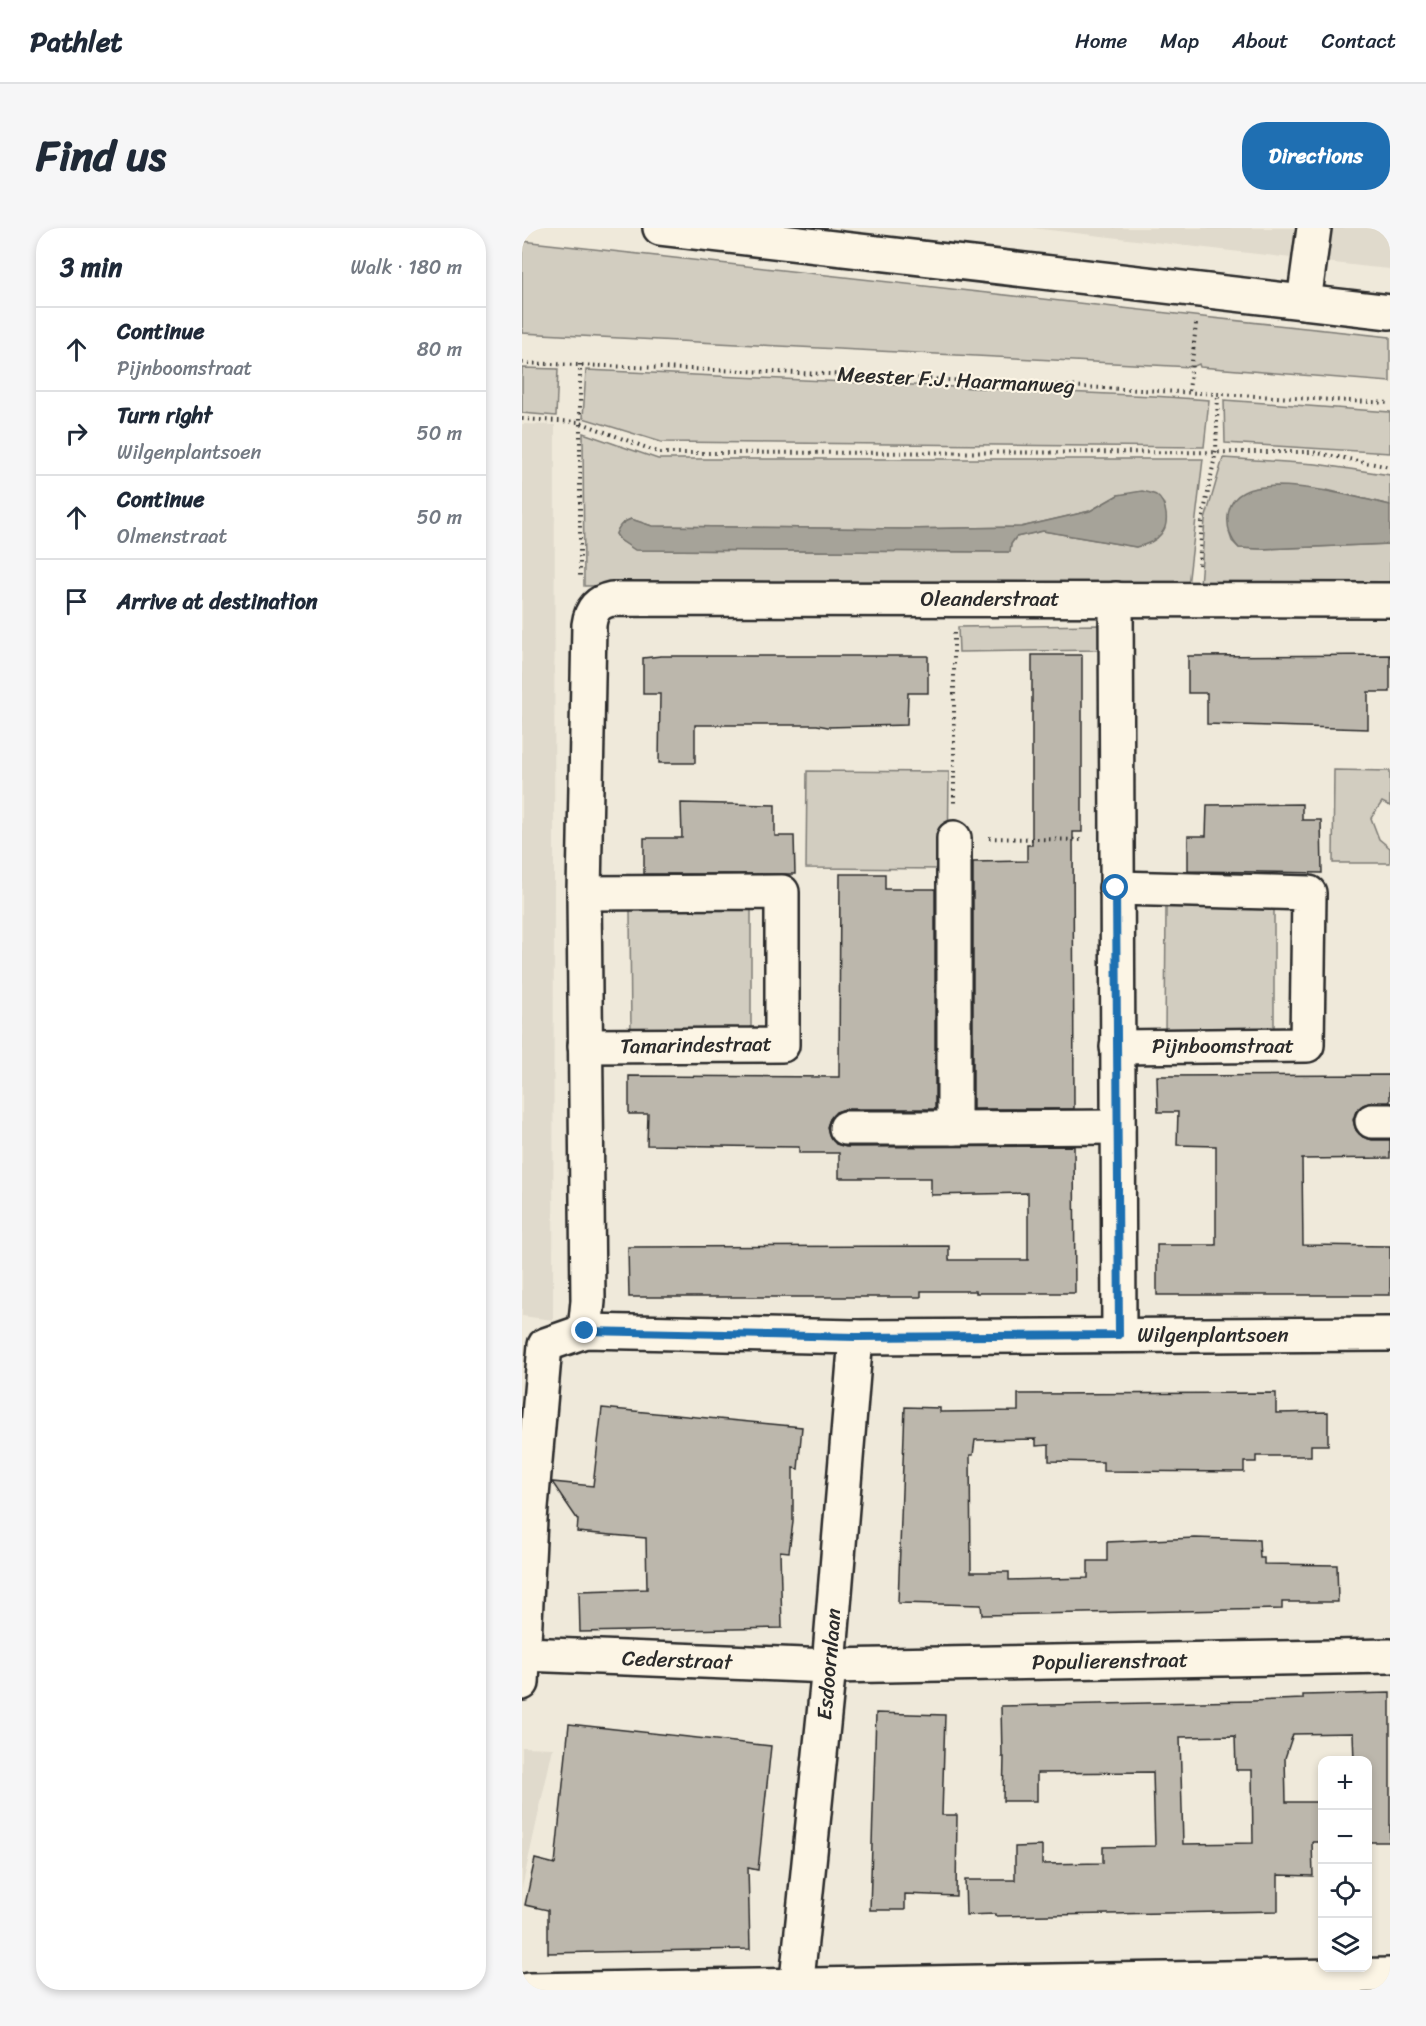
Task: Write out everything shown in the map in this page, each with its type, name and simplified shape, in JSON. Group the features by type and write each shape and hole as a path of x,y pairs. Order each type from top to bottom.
{"street":[{"path":"660,228 1390,312"},
{"path":"1304,302 1314,228"},
{"name":"Oleanderstraat","path":"593,610 605,600 612,599 1390,600"},
{"path":"1116,599 1116,1047 1119,1335"},
{"path":"523,1668 526,1518 545,1345 585,1331 588,1301 584,893 589,625 593,610"},
{"path":"954,838 954,1128"},
{"name":"Pijnboomstraat","path":"1116,888 1309,893 1307,1045 1116,1047"},
{"name":"Tamarindestraat","path":"584,893 782,892 782,1046 585,1046"},
{"path":"846,1128 1118,1127"},
{"name":"Wilgenplantsoen","path":"585,1331 856,1337 1390,1334"},
{"name":"Esdoornlaan","path":"797,1988 829,1666 856,1337"},
{"name":"Populierenstraat","path":"829,1666 1390,1656"},
{"name":"Cederstraat","path":"523,1668 829,1666"},
{"path":"529,1990 797,1988 1390,1975"}],"path":[{"name":"Meester F.J. Haarmanweg","path":"522,363 854,375 1390,403"},
{"path":"580,364 580,588 593,610"},
{"path":"1196,599 1202,522 1216,451 1218,393"},
{"path":"522,419 579,422 660,453 1312,452 1390,467"},
{"path":"954,599 954,838 1116,840"}],"shaded area":[{"path":"1032,228 1390,228 1390,269 1369,267"},
{"path":"522,241 1390,337 1390,382 1200,367 1199,364 1192,367 522,333"},
{"path":"522,368 558,369 556,416 522,413"},
{"path":"586,370 1209,400 1204,447 661,442 583,418"},
{"path":"1224,400 1390,412 1390,453 1225,443"},
{"path":"522,424 555,425 553,1320 522,1316"},
{"path":"583,433 658,459 1203,459 1188,586 794,584 584,586","holes":["1118,495 1155,495 1164,504 1166,520 1136,547 1043,531 1016,537 1011,544 1010,552 636,550 620,540 616,534 618,528 631,519 652,526 904,529 1021,527 1090,511"]},
{"path":"1223,458 1316,464 1390,475 1390,505 1327,490 1229,532 1232,541 1239,548 1390,544 1390,585 1200,585 1205,520"},
{"path":"1275,486 1319,490 1390,505 1390,544 1239,548 1228,526 1229,509 1233,502 1249,490"},
{"path":"1142,491 1154,494 1163,503 1166,525 1159,537 1150,543 1136,547 1043,531 1016,537 1011,544 1010,552 635,550 620,540 616,534 622,524 631,519 652,526 904,529 1021,527 1090,511 1118,495"},
{"path":"1101,625 1100,650 959,652 958,627"},
{"path":"1334,770 1390,771 1390,806 1382,802 1371,818 1379,839 1390,848 1390,863 1333,863"},
{"path":"807,771 949,772 948,869 806,868"},
{"path":"1166,907 1274,907 1274,1035 1165,1035"},
{"path":"751,908 751,1036 631,1037 630,909"},
{"path":"522,1747 553,1748 522,1888"}],"building":[{"path":"1032,655 1082,655 1082,832 1073,832 1074,1109 973,1109 973,862 1027,861 1027,845 1032,845"},
{"path":"1390,655 1390,692 1368,692 1368,729 1207,724 1207,693 1188,693 1188,656"},
{"path":"661,656 928,656 928,693 908,693 907,725 828,727 817,725 695,725 695,763 659,763 660,694 643,694 643,658"},
{"path":"681,803 775,805 775,836 794,836 795,874 644,874 644,838 682,838"},
{"path":"1302,804 1302,820 1321,820 1322,873 1188,871 1188,836 1206,836 1207,805"},
{"path":"840,874 885,874 885,889 935,889 935,1109 845,1109 836,1112 830,1119 827,1127 830,1137 836,1144 846,1147 1074,1146 1075,1293 921,1291 921,1297 629,1297 628,1247 949,1246 949,1260 1028,1260 1028,1193 931,1195 931,1178 839,1178 839,1153 799,1153 799,1147 647,1145 648,1114 629,1114 629,1076 839,1077"},
{"path":"1390,1075 1390,1102 1372,1102 1363,1105 1356,1111 1353,1120 1356,1130 1363,1137 1372,1140 1390,1140 1390,1158 1302,1159 1303,1245 1390,1246 1390,1295 1157,1295 1157,1245 1216,1245 1216,1146 1177,1145 1178,1112 1158,1112 1157,1076"},
{"path":"1276,1393 1276,1413 1328,1412 1328,1445 1311,1445 1311,1456 1256,1456 1256,1462 1244,1462 1244,1472 1103,1471 1103,1462 1049,1461 1049,1445 1036,1446 1036,1439 975,1440 973,1455 970,1455 971,1572 1009,1572 1009,1580 1088,1578 1088,1561 1107,1561 1107,1542 1195,1538 1259,1540 1260,1558 1264,1558 1264,1564 1337,1565 1338,1602 1282,1602 1282,1609 982,1615 981,1605 898,1603 905,1407 940,1408 940,1412 1018,1411 1018,1394"},
{"path":"602,1408 802,1427 798,1469 793,1468 793,1522 789,1552 780,1551 782,1628 580,1632 579,1591 647,1589 646,1538 577,1532 578,1520 552,1482 593,1486"},
{"path":"1390,1693 1390,1842 1372,1842 1372,1756 1354,1756 1353,1733 1293,1734 1285,1758 1286,1802 1318,1802 1318,1842 1312,1842 1313,1876 1278,1875 1278,1911 966,1915 965,1880 1015,1880 1015,1847 1042,1846 1042,1864 1103,1863 1103,1847 1155,1846 1153,1772 1037,1773 1037,1801 1003,1801 1004,1757 1002,1757 1001,1706 1303,1699 1303,1695","holes":["1235,1736 1236,1770 1252,1770 1253,1843 1183,1844 1180,1737"]},
{"path":"876,1713 945,1715 942,1815 957,1815 956,1896 905,1894 905,1910 870,1910"},
{"path":"569,1724 771,1746 758,1870 748,1868 750,1949 548,1953 548,1910 525,1905 535,1859 555,1864"}],"route":[{"path":"585,1331 856,1337 1119,1335 1116,888"}]}
